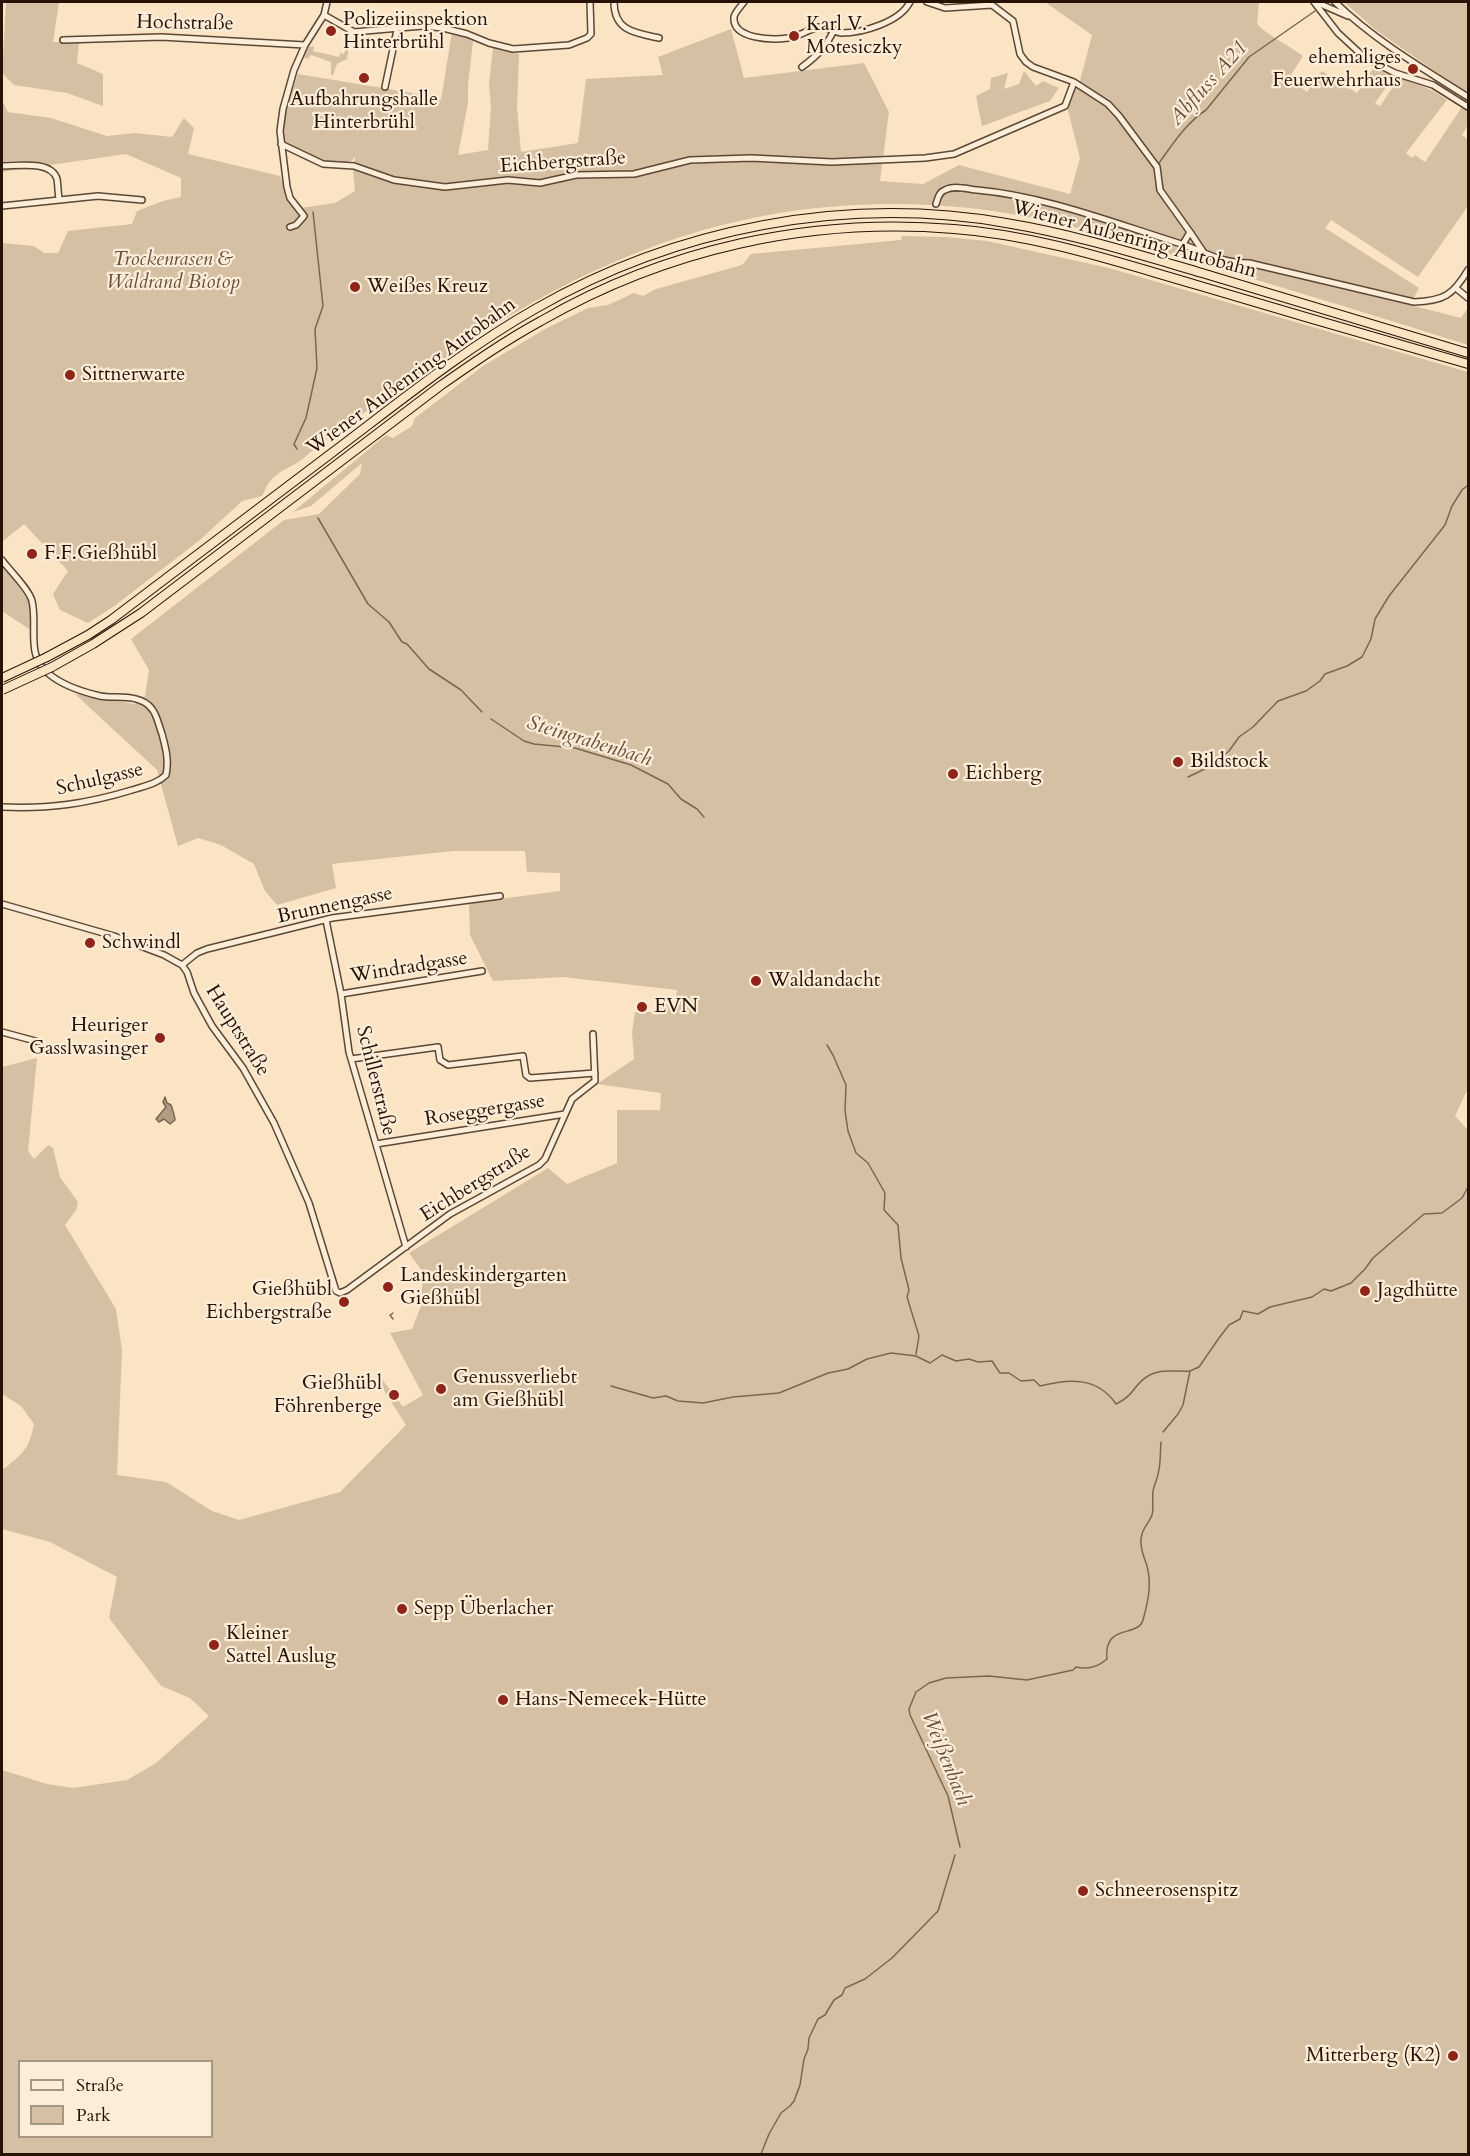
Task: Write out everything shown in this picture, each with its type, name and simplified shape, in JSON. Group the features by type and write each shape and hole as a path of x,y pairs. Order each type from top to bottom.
{"highway":[{"name":"Wiener Außenring Autobahn","path":"2,678 47,657 111,620 420,386 534,310 584,283 628,264 687,243 745,228 800,219 908,213 1006,223 1130,252 1468,353"},
{"name":"Wiener Außenring Autobahn","path":"2,690 52,667 141,614 440,386 486,354 589,295 632,276 689,256 745,241 800,232 872,226 956,229 1004,235 1066,248 1125,264 1468,364"}],"street":[{"path":"290,227 296,225 304,216 290,198 279,131 294,70 305,45 324,15 327,2"},
{"path":"324,15 354,32 422,26 443,28 467,34 489,44 513,49 568,45 587,38 591,34 590,2"},
{"path":"614,2 617,20 625,28 634,33 659,38"},
{"path":"744,2 735,14 737,28 742,33 765,39 788,38 817,28 827,27 839,33 873,28 906,9 910,2"},
{"path":"927,2 945,8 992,5 1013,21 1020,54 1026,62 1033,67 1074,82 1108,104 1157,167 1160,190 1204,253"},
{"path":"1315,2 1350,17"},
{"path":"1315,2 1338,33 1364,57 1395,73 1433,85 1468,107"},
{"path":"1335,2 1350,17 1426,71 1468,97"},
{"path":"385,87 396,30"},
{"path":"802,67 819,55 834,30"},
{"name":"Hochstraße","path":"63,40 161,37 305,45"},
{"path":"1426,71 1433,85"},
{"name":"Eichbergstraße","path":"281,144 324,164 354,166 394,180 445,187 508,180 540,183 576,175 634,174 690,160 751,158 832,162 925,158 954,154 1065,106 1074,82"},
{"path":"2,166 43,167 52,172 56,178 59,199"},
{"path":"936,204 938,196 944,190 954,188 995,191 1080,213 1183,244 1218,260 1249,263 1414,303 1434,302 1457,289 1468,270"},
{"path":"2,206 98,195 142,200"},
{"path":"1183,244 1190,232"},
{"path":"1457,289 1468,298"},
{"name":"Schulgasse","path":"2,560 31,598 34,619 34,652 40,666 46,673 71,686 99,695 136,698 153,709 168,757 166,775 157,782 95,801 53,807 2,807"},
{"name":"Brunnengasse","path":"182,965 197,953 332,918 500,896"},
{"path":"2,904 114,936 164,955 182,965"},
{"name":"Schillerstraße","path":"326,920 351,1059 406,1247"},
{"name":"Hauptstraße","path":"182,965 212,1026 243,1068 274,1123 309,1203 336,1291"},
{"name":"Windradgasse","path":"341,994 482,972"},
{"path":"2,1032 39,1042"},
{"path":"351,1059 438,1047 440,1060 448,1065 523,1056 526,1075 530,1078 595,1073 592,1035"},
{"name":"Eichbergstraße","path":"336,1291 342,1293 347,1290 450,1214 539,1165 545,1159 572,1099 595,1081 595,1073"},
{"name":"Roseggergasse","path":"375,1144 565,1114"}],"green space":[{"path":"6,2 59,2 53,42 79,43 77,63 103,74 103,106 67,93 14,85 2,73"},
{"name":"Trockenrasen & Waldrand Biotop","path":"1045,2 1259,2 1257,24 1303,56 1289,78 1307,92 1322,71 1357,93 1374,67 1394,76 1375,103 1380,106 1399,78 1430,89 1447,100 1406,153 1412,158 1415,155 1425,162 1462,107 1468,111 1468,125 1462,135 1468,140 1468,206 1418,277 1331,220 1325,228 1419,288 1410,305 1461,318 1468,308 1468,345 1142,246 1056,223 969,208 892,204 819,208 748,219 680,237 614,262 549,294 486,331 338,430 300,461 275,476 262,496 242,501 200,540 113,607 88,623 60,610 53,594 68,571 24,524 2,542 2,243 34,246 44,253 58,253 68,231 132,224 137,211 181,197 181,178 126,154 2,172 3,102 8,112 51,118 107,136 135,133 172,137 184,118 194,128 188,154 280,176 293,209 335,203 355,191 353,170 355,157 346,166 324,164 283,141 288,103 298,74 431,96 441,100 452,32 468,37 473,41 468,103 458,155 488,150 491,106 489,84 493,48 519,54 517,107 521,152 578,143 586,79 663,75 658,57 731,29 744,78 864,63 889,112 880,181 923,184 959,165 1070,194 1080,158 1067,106 1080,81 1092,35","holes":["1206,251 1236,259 1245,265 1222,264 1204,256"]},
{"path":"1344,2 1468,2 1468,94 1377,31"},
{"path":"314,46 313,51 339,57 340,53 344,54 349,46 347,59 337,64 331,75 331,62 311,55 308,59 303,57 309,47"},
{"path":"1024,71 1036,86 1043,81 1059,88 1050,101 982,126 976,96 990,89 991,78 1008,73 1004,89 1019,84"},
{"path":"1431,77 1468,100 1468,106 1436,85"},
{"path":"902,236 987,241 1109,268 1468,372 1468,1088 1455,1116 1468,1128 1468,2154 2,2154 2,1770 47,1784 73,1788 127,1780 156,1763 209,1716 190,1698 161,1686 109,1618 117,1577 50,1542 2,1529 2,1468 5,1468 25,1449 34,1424 21,1406 2,1394 2,1067 37,1058 28,1151 34,1159 48,1145 53,1148 60,1177 78,1202 76,1210 65,1225 116,1309 122,1350 117,1475 166,1482 212,1511 239,1520 340,1492 406,1425 375,1376 378,1374 403,1407 423,1395 390,1333 412,1329 421,1306 423,1272 409,1253 548,1168 567,1184 617,1163 617,1110 660,1110 661,1093 597,1084 634,1059 632,1032 635,1012 657,1012 658,1005 675,1005 677,990 563,977 493,981 470,935 469,903 560,891 560,873 527,872 525,851 453,851 332,864 336,888 277,905 265,891 254,864 221,845 198,838 178,846 157,770 75,694 135,704 145,696 149,670 131,639 284,520 319,514 360,474 362,463 311,506 293,512 386,435 393,438 412,426 415,418 483,366 545,329 588,308 608,305 634,293 643,296 656,289 742,265 751,254 901,240"},
{"path":"2,563 29,602 32,631 2,611"}],"shaded area":[{"path":"165,1097 167,1103 171,1105 175,1119 170,1124 164,1119 159,1122 156,1119 166,1107 163,1102"}],"waterway":[{"name":"Abfluss A21","path":"1159,163 1180,134 1206,110 1249,57 1315,11"},
{"name":"Steingrabenbach","path":"297,449 294,444 306,418 317,368 315,329 323,306 313,212"},
{"path":"1188,777 1211,766 1229,751 1239,737 1253,727 1278,701 1306,691 1320,681 1325,674 1347,666 1362,657 1371,639 1375,619 1389,596 1445,525 1452,506 1468,485"},
{"name":"Steingrabenbach","path":"318,518 368,604 389,622 402,642 407,644 429,669 461,690 482,712"},
{"name":"Steingrabenbach","path":"491,719 524,741 575,748 631,765 668,784 681,799 697,809 704,817"},
{"path":"827,1045 846,1085 845,1111 848,1131 856,1153 868,1163 885,1193 884,1210 898,1225 901,1258 909,1290 907,1297 919,1336 916,1354"},
{"name":"Weißenbach","path":"1163,1432 1183,1405 1190,1371 1199,1367 1229,1325 1240,1319 1243,1311 1258,1314 1270,1307 1312,1297 1324,1289 1331,1291 1351,1283 1373,1258 1424,1214 1442,1213 1462,1198 1468,1187"},
{"path":"393,1313 390,1315 393,1319"},
{"path":"611,1386 653,1398 666,1396 678,1401 703,1403 733,1397 779,1393 828,1373 848,1369 867,1359 891,1353 916,1356 930,1363 942,1355 956,1361 969,1359 978,1362 992,1361 1000,1373 1009,1373 1021,1381 1034,1380 1040,1386 1071,1381 1091,1384 1100,1388 1116,1404 1127,1397 1143,1379 1153,1374 1163,1371 1190,1371"},
{"name":"Weißenbach","path":"960,1847 948,1796 910,1715 909,1709 916,1692 929,1683 946,1678 989,1676 1027,1680 1073,1670 1076,1667 1093,1667 1107,1659 1110,1640 1135,1629 1140,1625 1145,1613 1149,1580 1141,1539 1153,1512 1153,1491 1159,1470 1161,1442"},
{"name":"Weißenbach","path":"761,2154 781,2113 794,2101 800,2085 809,2038 818,2019 825,2015 845,1988 865,1979 892,1958 938,1911 955,1855"}],"place":[{"name":"Polizeiinspektion Hinterbrühl","path":"331,31"},
{"name":"Karl V. Motesiczky","path":"794,36"},
{"name":"ehemaliges Feuerwehrhaus","path":"1413,69"},
{"name":"Aufbahrungshalle Hinterbrühl","path":"364,78"},
{"name":"Weißes Kreuz","path":"355,287"},
{"name":"Sittnerwarte","path":"70,375"},
{"name":"F.F.Gießhübl","path":"32,554"},
{"name":"Bildstock","path":"1178,762"},
{"name":"Eichberg","path":"953,774"},
{"name":"Schwindl","path":"90,943"},
{"name":"Waldandacht","path":"756,981"},
{"name":"EVN","path":"642,1007"},
{"name":"Heuriger Gasslwasinger","path":"160,1038"},
{"name":"Landeskindergarten Gießhübl","path":"388,1287"},
{"name":"Jagdhütte","path":"1365,1291"},
{"name":"Gießhübl Eichbergstraße","path":"344,1302"},
{"name":"Genussverliebt am Gießhübl","path":"441,1389"},
{"name":"Gießhübl Föhrenberge","path":"394,1395"},
{"name":"Sepp Überlacher","path":"402,1609"},
{"name":"Kleiner Sattel Auslug","path":"214,1645"},
{"name":"Hans-Nemecek-Hütte","path":"503,1700"},
{"name":"Schneerosenspitz","path":"1083,1891"},
{"name":"Mitterberg (K2)","path":"1453,2056"}]}
